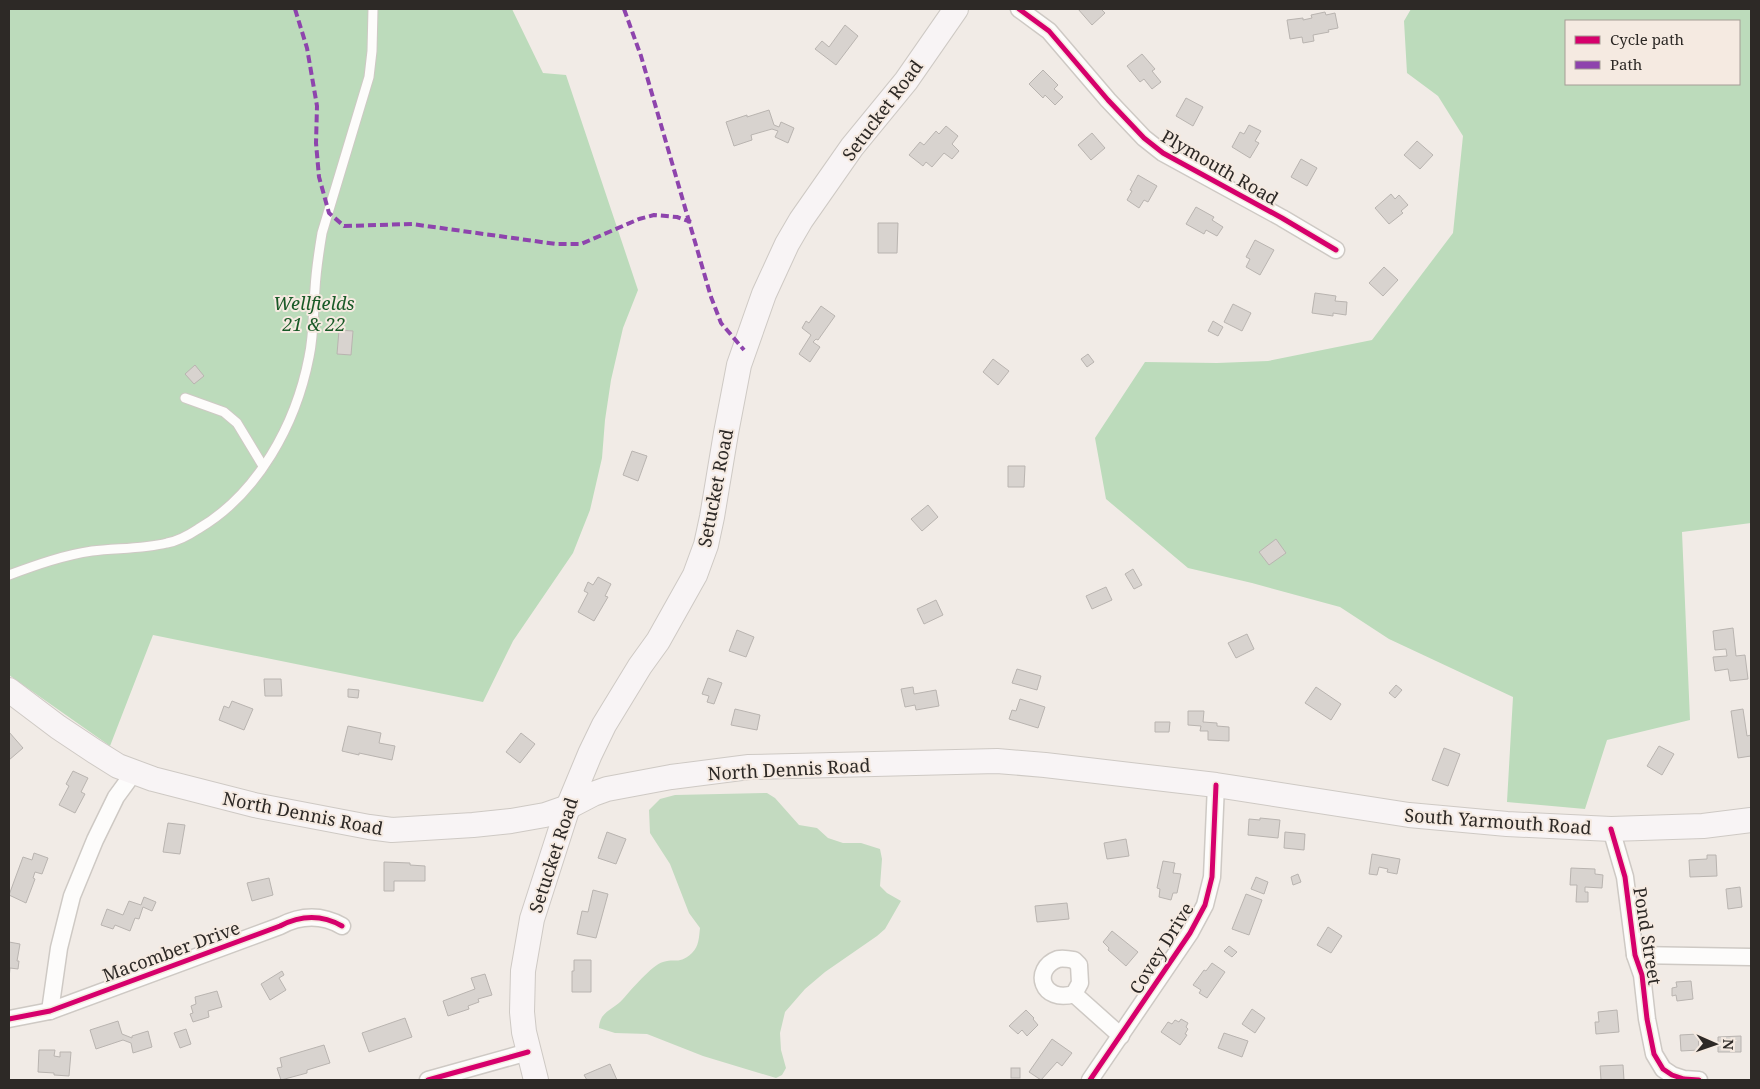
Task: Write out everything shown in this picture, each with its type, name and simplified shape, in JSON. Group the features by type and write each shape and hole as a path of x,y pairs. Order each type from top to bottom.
{"main road":[{"name":"Setucket Road","path":"536,1080 524,1032 522,1012 523,971 529,934 541,886 568,807 604,725 640,666 658,641 695,575 706,545 739,365 751,328 776,267 801,220 852,147 906,80 956,9"},
{"name":"North Dennis Road","path":"9,690 74,738 118,766 153,779 178,787 254,805 392,830 511,821 545,815 568,807 607,789 671,777 749,767 997,761 1044,764 1216,785 1365,808"},
{"name":"South Yarmouth Road","path":"1365,808 1410,815 1507,824 1611,829 1703,826 1751,820"}],"street":[{"name":"Plymouth Road","path":"1019,9 1049,31 1108,100 1156,148 1306,231 1336,250"},
{"path":"50,1011 59,948 72,896 95,840 116,797 135,772"},
{"name":"Covey Drive","path":"1090,1080 1186,939 1205,905 1212,877 1216,785"},
{"name":"Pond Street","path":"1611,829 1625,877 1635,955 1642,975 1647,1019 1654,1054 1663,1069 1672,1075 1684,1079 1699,1080"},
{"name":"Macomber Drive","path":"9,1020 50,1011 299,918 325,918 342,926"},
{"path":"1635,955 1751,956"},
{"path":"1074,994 1121,1036"},
{"path":"428,1080 528,1052"}],"lane":[{"path":"9,575 78,554 168,543 183,537 211,522 231,507 263,466 286,428 307,367 314,325 315,288 322,233 369,77 373,9"},
{"path":"185,398 224,412 237,423 263,466"}],"green space":[{"name":"Wellfields 21 & 22","path":"9,9 512,9 543,73 566,75 638,290 623,328 611,380 602,458 590,510 573,553 513,641 483,702 153,635 110,746 9,675"},
{"path":"1411,9 1751,9 1751,523 1682,532 1690,720 1607,740 1585,809 1507,802 1513,697 1389,639 1340,607 1188,568 1106,499 1095,438 1145,362 1217,363 1268,361 1372,340 1453,233 1463,136 1438,96 1407,73 1404,21"},
{"path":"767,793 775,798 799,825 817,828 828,838 843,843 861,843 880,849 882,859 880,886 887,893 901,901 885,929 825,972 805,989 785,1012 780,1033 781,1050 786,1068 782,1075 776,1078 703,1056 647,1034 615,1033 599,1028 604,1014 621,1001 658,964 688,957 698,941 700,928 689,913 670,864 650,833 649,810 660,799 675,795"}],"building":[{"path":"1078,9 1101,9 1105,13 1092,25"},
{"path":"1325,12 1326,15 1335,13 1338,28 1313,35 1314,41 1303,43 1302,37 1290,39 1287,20 1303,18 1303,20 1312,18 1311,15"},
{"path":"845,25 858,36 836,65 815,49 822,41 829,47"},
{"path":"1142,54 1155,69 1152,71 1161,82 1152,89 1144,79 1140,82 1127,66"},
{"path":"1043,70 1058,85 1054,89 1063,97 1055,105 1045,95 1043,98 1029,84"},
{"path":"1186,98 1203,107 1193,126 1176,116"},
{"path":"769,110 774,125 779,127 781,122 794,128 788,143 775,137 778,131 772,129 751,135 752,140 734,146 726,122"},
{"path":"1249,125 1261,131 1255,141 1259,143 1250,158 1232,147 1240,132 1244,134"},
{"path":"946,126 958,136 952,144 959,151 952,159 944,153 932,167 926,162 923,166 909,155 920,142 924,145 936,131 939,134"},
{"path":"1092,133 1105,148 1091,160 1078,145"},
{"path":"1417,141 1433,155 1420,169 1404,155"},
{"path":"1301,159 1317,168 1307,186 1291,177"},
{"path":"1138,175 1157,186 1148,202 1144,200 1139,208 1127,200"},
{"path":"1391,194 1395,199 1399,195 1408,205 1401,211 1403,213 1389,224 1375,208"},
{"path":"1196,207 1214,217 1212,220 1223,227 1217,236 1206,230 1204,234 1186,224"},
{"path":"878,223 898,223 897,253 878,253"},
{"path":"1255,240 1274,250 1260,275 1246,267 1250,259 1246,257"},
{"path":"1384,267 1398,280 1383,296 1369,283"},
{"path":"1315,293 1336,296 1335,301 1347,302 1346,315 1333,313 1333,316 1312,313"},
{"path":"1233,304 1251,313 1242,331 1224,322"},
{"path":"821,306 835,316 818,340 816,339 813,342 820,347 810,362 799,354 811,335 802,328 806,321 809,323"},
{"path":"1213,321 1223,327 1218,336 1208,331"},
{"path":"339,330 353,331 351,355 337,354"},
{"path":"1088,354 1094,362 1087,367 1081,359"},
{"path":"993,359 1009,371 998,385 983,372"},
{"path":"195,365 204,376 194,384 185,374"},
{"path":"632,451 647,456 638,481 623,475"},
{"path":"1008,466 1025,466 1024,487 1008,487"},
{"path":"928,505 938,517 922,531 911,519"},
{"path":"1276,539 1286,553 1269,565 1259,552"},
{"path":"1133,569 1142,585 1134,589 1125,574"},
{"path":"598,577 611,584 605,596 608,597 594,621 578,612 588,593 584,591 588,582 593,585"},
{"path":"1106,587 1112,600 1092,609 1086,596"},
{"path":"936,600 943,615 924,624 917,609"},
{"path":"1733,628 1736,656 1745,655 1748,679 1730,681 1728,669 1715,671 1713,657 1727,656 1726,649 1715,650 1713,631"},
{"path":"737,630 754,637 746,657 729,651"},
{"path":"1247,634 1254,649 1236,658 1228,643"},
{"path":"1017,669 1041,676 1037,690 1012,683"},
{"path":"708,678 722,683 714,704 707,702 709,696 702,694"},
{"path":"264,679 281,679 282,696 265,696"},
{"path":"1396,685 1402,690 1395,698 1389,693"},
{"path":"913,687 914,694 936,690 939,706 916,710 915,705 905,707 901,689"},
{"path":"1316,687 1341,704 1331,720 1305,703"},
{"path":"348,689 359,690 358,698 348,697"},
{"path":"1020,699 1045,707 1038,728 1009,719 1012,710 1016,711"},
{"path":"232,701 253,709 244,730 219,720 224,706 229,708"},
{"path":"735,709 760,715 757,730 731,725"},
{"path":"1743,709 1747,736 1751,735 1751,756 1738,758 1731,711"},
{"path":"1188,711 1204,711 1203,722 1217,723 1217,726 1229,727 1229,741 1208,740 1208,731 1200,731 1201,726 1188,725"},
{"path":"1155,722 1170,722 1169,732 1155,732"},
{"path":"348,726 381,733 379,743 395,746 392,760 342,751"},
{"path":"9,732 23,748 9,760"},
{"path":"521,733 535,744 520,763 506,752"},
{"path":"1659,746 1674,754 1662,775 1647,766"},
{"path":"1444,748 1460,754 1448,786 1432,780"},
{"path":"73,771 88,778 81,792 85,794 75,813 59,805 69,786 66,784"},
{"path":"1260,818 1280,820 1278,838 1248,835 1249,819 1260,820"},
{"path":"168,823 185,825 180,854 163,852"},
{"path":"607,832 626,839 616,864 598,858"},
{"path":"1285,832 1305,834 1304,850 1284,848"},
{"path":"1126,839 1129,856 1107,859 1104,843"},
{"path":"34,853 48,858 42,874 35,872 33,878 35,879 26,903 9,895 23,857 32,860"},
{"path":"1372,854 1400,859 1397,874 1387,872 1388,869 1379,867 1377,875 1369,874"},
{"path":"1707,855 1716,855 1717,876 1690,877 1689,860 1707,859"},
{"path":"1163,861 1175,863 1173,873 1181,874 1177,893 1173,893 1171,900 1159,897 1160,889 1157,888"},
{"path":"384,862 410,863 410,865 425,866 425,881 394,881 394,891 384,891"},
{"path":"1571,868 1595,869 1595,874 1603,875 1602,888 1585,887 1585,892 1588,892 1588,902 1576,902 1577,885 1570,885"},
{"path":"1298,874 1301,882 1293,885 1291,877"},
{"path":"1256,877 1268,882 1264,894 1251,889"},
{"path":"269,878 273,895 252,901 247,883"},
{"path":"1740,887 1742,907 1728,909 1726,889"},
{"path":"593,890 608,894 596,938 577,934 582,911 588,912"},
{"path":"1246,894 1262,900 1249,935 1232,929"},
{"path":"144,897 156,902 152,911 143,907 139,919 135,918 130,931 115,925 113,929 101,925 107,909 123,915 129,901 141,905"},
{"path":"1067,903 1069,919 1037,922 1035,906"},
{"path":"1328,927 1342,936 1331,953 1317,945"},
{"path":"1112,931 1138,952 1126,966 1108,950 1109,948 1103,942"},
{"path":"9,942 20,944 17,961 19,961 18,969 10,968 9,979"},
{"path":"1229,946 1237,952 1232,957 1224,951"},
{"path":"574,960 591,960 591,992 572,992"},
{"path":"1212,963 1225,972 1207,998 1199,993 1201,990 1193,985"},
{"path":"282,971 284,975 279,978 286,990 270,1000 261,984"},
{"path":"485,974 492,995 478,999 479,1002 468,1006 469,1009 448,1016 443,1001 475,989 471,978"},
{"path":"1691,981 1693,999 1677,1001 1676,995 1672,996 1672,988 1677,987 1676,982"},
{"path":"217,991 222,1007 208,1011 209,1017 193,1022 190,1014 193,1013 191,1006 196,1004 195,997"},
{"path":"1252,1009 1265,1018 1255,1033 1242,1024"},
{"path":"1026,1010 1038,1025 1027,1036 1022,1030 1018,1034 1009,1026"},
{"path":"1617,1010 1619,1032 1596,1034 1595,1022 1599,1022 1598,1012"},
{"path":"405,1018 412,1037 369,1052 362,1033"},
{"path":"1181,1019 1188,1023 1186,1027 1188,1029 1185,1034 1187,1035 1180,1045 1161,1032 1168,1022 1172,1024 1175,1020 1179,1022"},
{"path":"118,1021 122,1034 132,1038 132,1036 148,1031 152,1047 133,1053 131,1043 123,1040 96,1049 90,1030"},
{"path":"186,1029 191,1044 180,1048 174,1033"},
{"path":"1224,1033 1248,1041 1242,1057 1218,1048"},
{"path":"1698,1034 1699,1050 1681,1051 1680,1035"},
{"path":"1741,1036 1741,1052 1718,1052 1718,1037"},
{"path":"1052,1039 1072,1053 1062,1066 1057,1062 1041,1080 1029,1072"},
{"path":"324,1045 330,1063 307,1070 307,1073 281,1080 277,1068 282,1067 280,1058"},
{"path":"39,1050 55,1050 54,1056 60,1057 60,1052 71,1052 69,1076 38,1072"},
{"path":"610,1064 617,1080 587,1080 584,1075"},
{"path":"1623,1065 1624,1080 1601,1080 1600,1066"},
{"path":"1011,1068 1020,1068 1020,1078 1011,1078"}],"marked path":[{"path":"295,9 307,48 317,106 316,143 319,177 329,213 344,226 412,224 556,244 581,244 639,219 654,215 677,217 691,222"},
{"path":"624,9 641,56 711,297 721,323 744,350"}],"cycle path":[{"path":"1019,9 1049,31 1108,100 1144,138 1163,153 1282,218 1336,250"},
{"path":"1090,1080 1190,933 1205,905 1212,877 1216,785"},
{"path":"1611,829 1625,877 1635,955 1642,975 1647,1019 1654,1054 1663,1069 1672,1075 1684,1079 1699,1080"},
{"path":"9,1019 50,1011 288,922 311,917 326,919 342,926"},
{"path":"428,1080 528,1052"}]}
